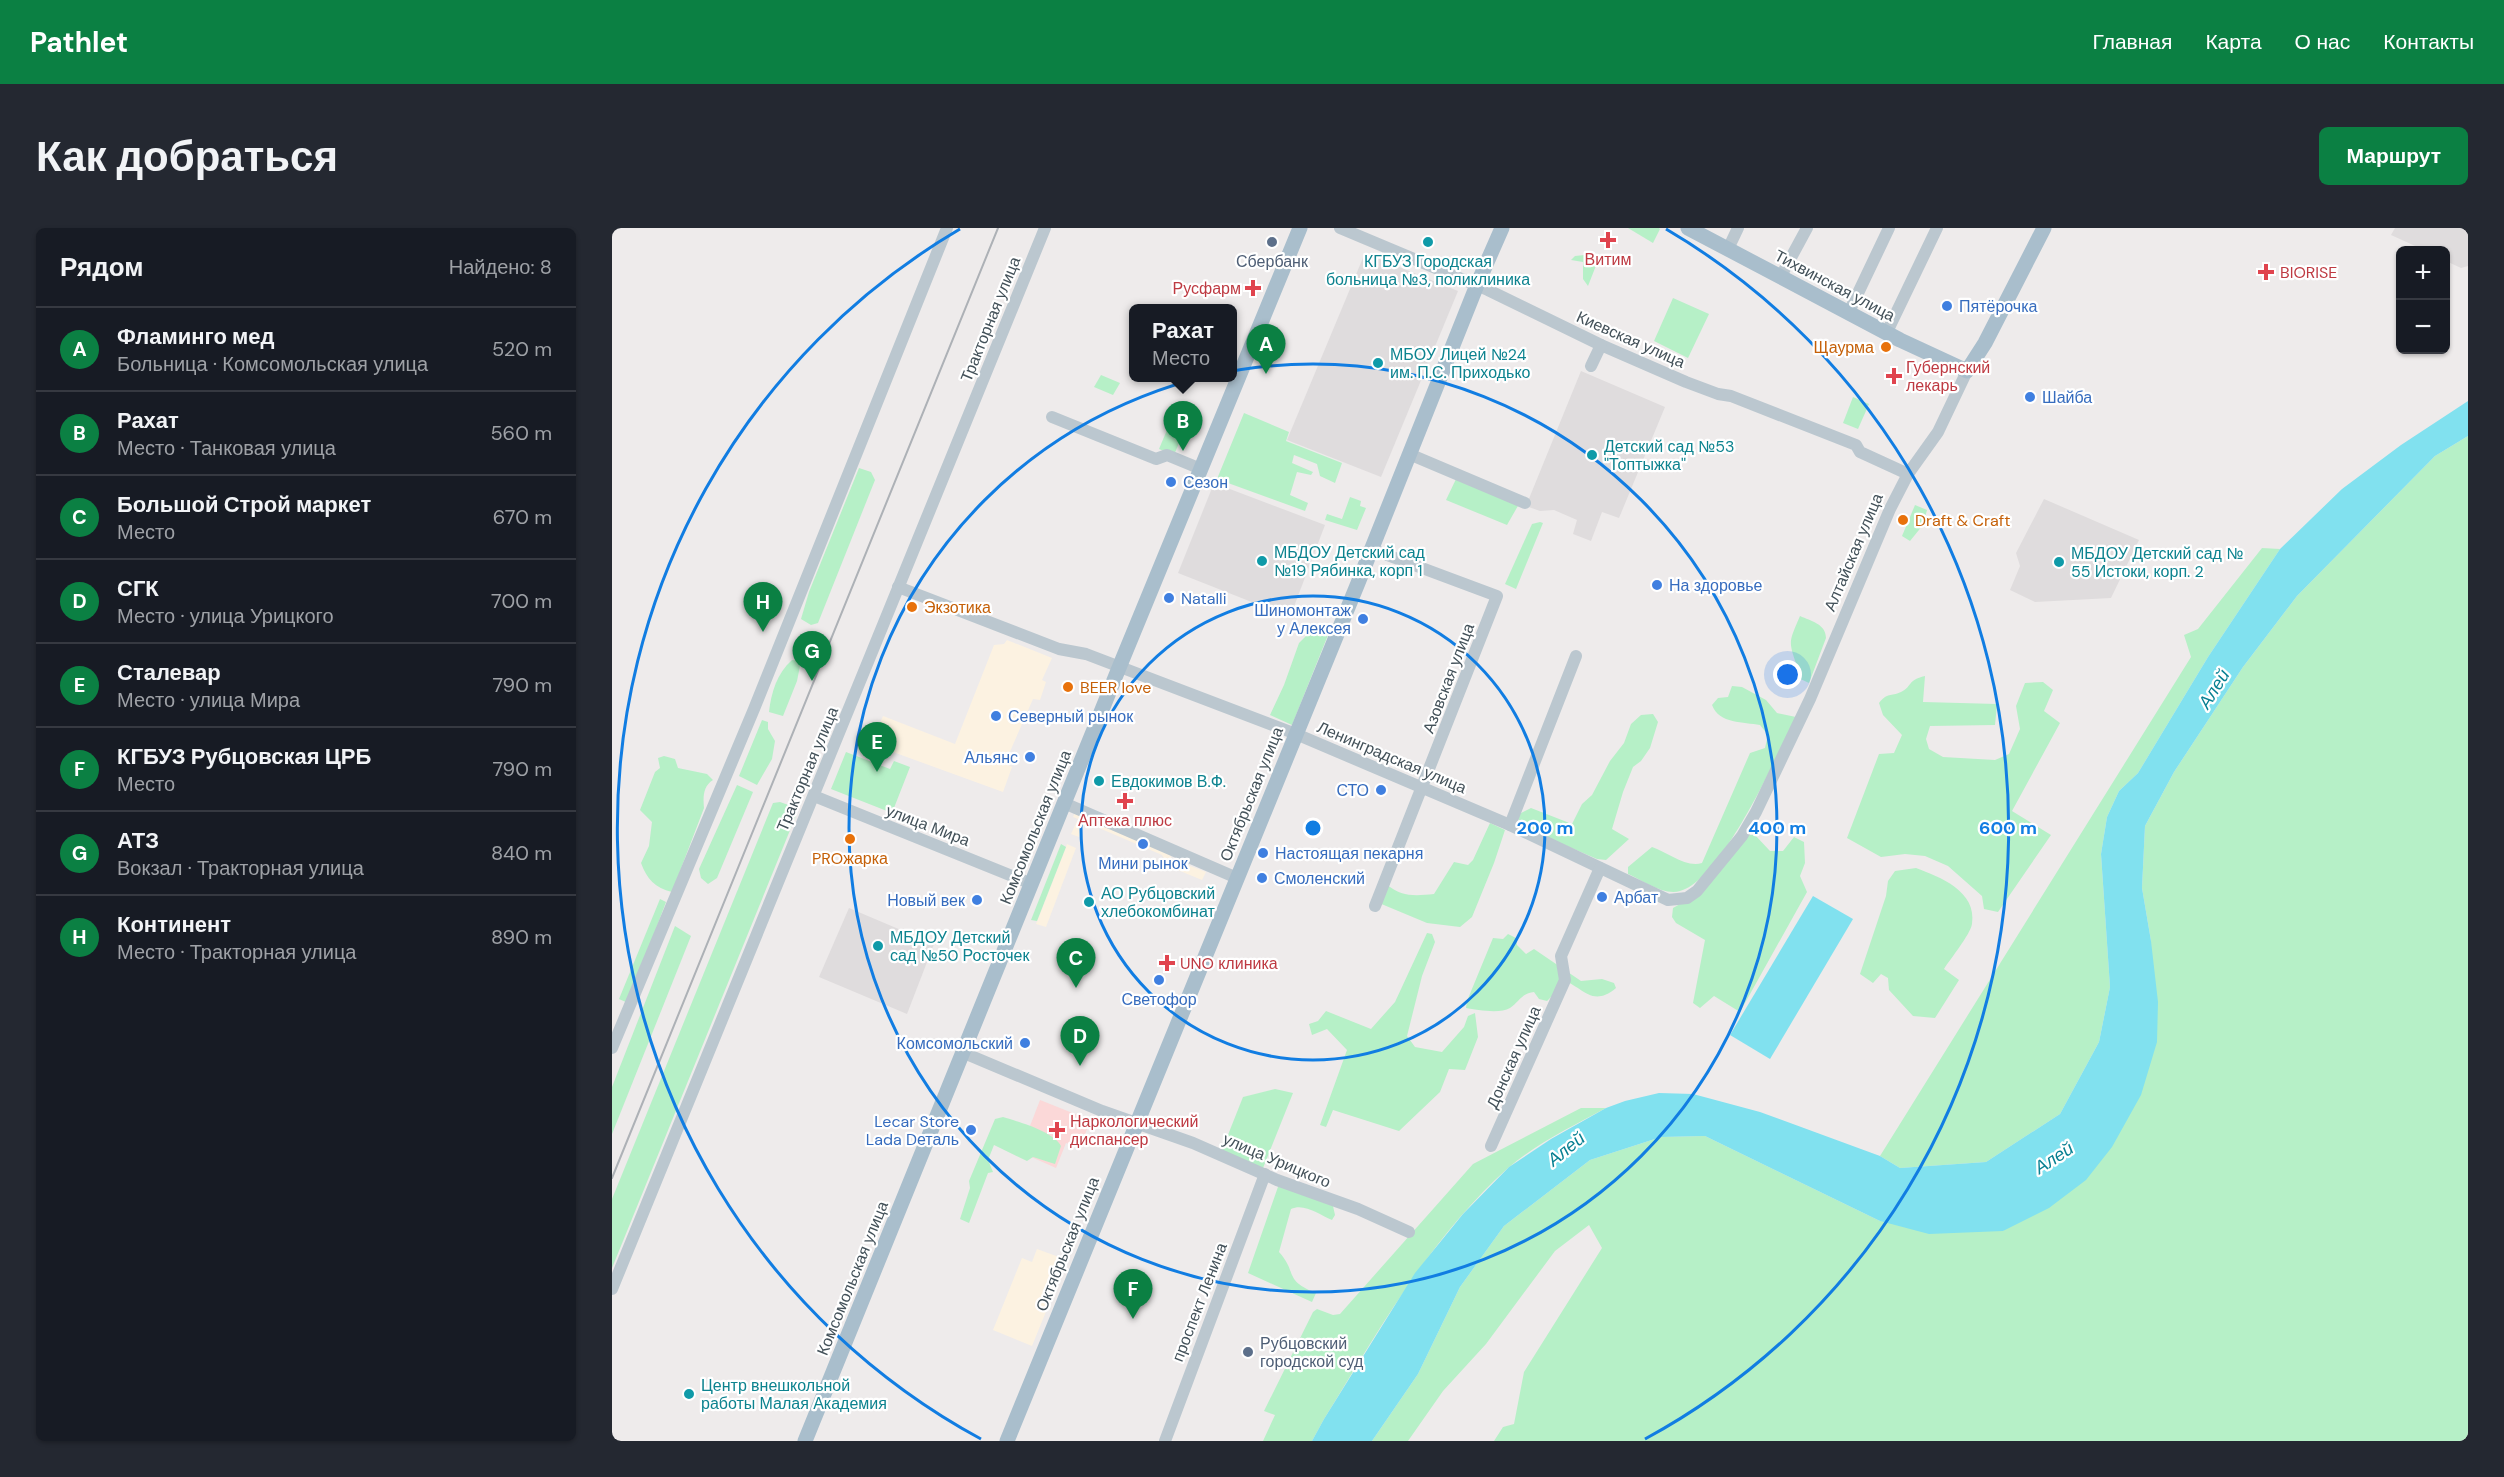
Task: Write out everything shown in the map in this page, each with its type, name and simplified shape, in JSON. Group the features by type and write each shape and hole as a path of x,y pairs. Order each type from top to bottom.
{"main road":[{"name":"Комсомольская улица","path":"1237,381 1300,228"},
{"name":"Октябрьская улица","path":"1007,1441 1502,228"},
{"name":"Тихвинская улица","path":"1689,228 1887,332 1967,371"},
{"name":"Алтайская улица","path":"1967,371 1985,343 2044,228"},
{"name":"Комсомольская улица","path":"805,1441 1237,382"}],"street":[{"path":"612,1048 754,709 947,228"},
{"name":"Тракторная улица","path":"612,1289 1045,228"},
{"name":"Киевская улица","path":"1340,228 1477,285 1601,345 1686,382 1718,394 1731,396 1856,445 1860,452 1908,474"},
{"path":"1728,249 1738,228"},
{"path":"1781,276 1806,228"},
{"path":"1849,312 1889,228"},
{"path":"1887,332 1938,228"},
{"path":"1591,366 1601,345"},
{"name":"Алтайская улица","path":"1697,891 1742,836 1756,812 1809,699 1890,509 1908,474 1938,432 1967,371"},
{"path":"1052,417 1156,459 1167,455 1201,469"},
{"path":"1409,454 1525,502"},
{"name":"Азовская улица","path":"1371,549 1497,596 1423,789 1375,906"},
{"name":"Ленинградская улица","path":"898,587 1059,649 1086,654 1120,666 1296,734 1510,825 1668,900 1687,898 1697,891"},
{"path":"1510,825 1576,656"},
{"name":"улица Мира","path":"814,796 1032,884"},
{"path":"1064,803 1237,878"},
{"name":"Донская улица","path":"1491,1146 1564,980 1562,956 1600,868"},
{"name":"улица Урицкого","path":"963,1053 1136,1123 1204,1147 1409,1232"},
{"name":"проспект Ленина","path":"1165,1441 1265,1174"}],"shaded area":[{"path":"2395,228 2468,228 2468,266 2461,268 2450,263 2450,246 2415,246 2391,235"},
{"path":"1365,253 1458,291 1381,477 1287,440"},
{"path":"1581,371 1665,407 1619,518 1602,512 1591,541 1573,534 1577,520 1554,510 1540,511 1526,506"},
{"path":"1214,483 1325,525 1290,617 1178,573"},
{"path":"2044,499 2139,540 2111,598 2035,602 2010,590 2020,566 2016,553"},
{"name":"Северный рынок","path":"1007,640 1052,658 1042,680 1046,682 1040,700 1033,699 1005,763 1012,767 1003,792 871,744 883,716 955,744 994,645 1004,644"},
{"name":"Мини рынок","path":"1076,810 1168,850 1172,859 1206,872 1202,880 1168,866 1162,855 1085,822 1079,837 1071,834 1078,819 1073,817"},
{"name":"Мини рынок","path":"1067,844 1076,848 1046,927 1036,924"},
{"path":"849,908 934,944 907,1014 819,977"},
{"name":"Наркологический диспансер","path":"1040,1100 1090,1120 1083,1141 1073,1145 1066,1143 1056,1168 1020,1152"},
{"path":"1037,1249 1067,1260 1032,1346 993,1330 1022,1258 1032,1262"}],"green space":[{"path":"1628,228 1659,228 1660,229 1653,243"},
{"path":"1598,254 1599,258 1588,286 1583,279 1583,262 1571,260 1575,256"},
{"path":"1673,298 1709,314 1688,358 1654,341"},
{"path":"1101,375 1120,383 1113,395 1094,387"},
{"path":"1853,397 1869,404 1858,429 1843,423"},
{"path":"1244,413 1289,432 1286,441 1342,463 1335,483 1320,476 1317,464 1294,455 1292,463 1313,472 1311,475 1297,472 1290,495 1308,503 1305,511 1217,479"},
{"path":"1167,430 1182,436 1174,455 1159,449"},
{"path":"2468,436 2468,1441 1494,1441 1503,1427 1514,1424 1524,1372 1602,1248 1589,1225 1555,1251 1486,1344 1443,1391 1408,1441 1372,1441 1418,1374 1460,1287 1504,1226 1590,1160 1661,1137 1705,1136 1880,1221 2003,1231 2151,941 2142,888 2145,826 2174,772 2243,667 2297,596 2435,456"},
{"path":"859,468 871,472 875,480 818,623 811,625 801,619 809,592"},
{"path":"1457,477 1519,504 1507,525 1446,500"},
{"path":"1350,497 1361,501 1360,506 1366,508 1357,530 1325,520 1327,514 1342,519"},
{"path":"1915,505 1927,510 1923,525 1910,541 1902,536"},
{"path":"1543,523 1516,589 1505,584 1532,524"},
{"path":"2262,548 2280,549 2208,657 2138,773 2119,791 2107,817 2101,854 2110,987 2099,1042 2060,1114 1986,1162 1900,1168 1880,1156 2191,657 2184,635 2198,629"},
{"path":"1800,616 1821,626 1826,638 1809,683 1794,676 1797,666 1791,641"},
{"path":"1312,630 1328,635 1292,725 1270,715 1299,643"},
{"path":"792,660 801,661 797,681 783,716 769,712 776,684 782,671"},
{"path":"1925,676 1923,702 1997,704 1995,725 1930,726 1926,739 1929,749 1943,757 1995,760 2009,754 2020,729 2016,706 2025,683 2043,682 2053,690 2044,711 2060,723 2012,811 2051,835 1998,912 1984,909 1982,896 1948,866 1925,856 1905,854 1881,857 1847,838 1879,754 1894,753 1902,735 1883,715 1879,703 1885,697 1907,688 1915,679"},
{"path":"1732,686 1742,687 1766,700 1777,713 1796,717 1762,787 1730,842 1713,865 1696,882 1680,891 1667,891 1653,887 1628,874 1628,867 1652,847 1683,861 1702,863 1750,753 1765,748 1768,735 1760,725 1726,719 1715,711 1712,705 1718,698 1728,697"},
{"path":"1653,714 1658,722 1650,748 1641,761 1633,767 1612,829 1629,839 1606,860 1597,859 1518,825 1519,814 1531,808 1572,824 1582,804 1592,795 1610,761 1624,743 1631,724 1641,715"},
{"path":"762,720 768,722 768,729 775,741 772,759 757,785 739,776"},
{"path":"846,752 890,769 894,761 910,767 892,813 831,789"},
{"path":"664,756 675,759 678,768 707,774 713,780 705,789 704,808 672,892 652,882 641,863 649,846 652,822 640,810 655,772 660,768 658,758"},
{"path":"737,785 753,792 717,878 708,884 701,878 699,869"},
{"path":"780,802 794,807 797,813 612,1268 612,1199 773,803"},
{"path":"1490,823 1505,830 1472,917 1460,927 1427,923 1379,903 1386,884 1408,895 1434,894 1454,862 1468,865 1473,860"},
{"path":"1748,835 1755,835 1770,851 1783,851 1794,837 1804,842 1805,863 1800,876 1807,892 1740,1012 1714,996 1700,1008 1693,1003 1705,940 1676,923 1672,917 1673,908 1696,895"},
{"path":"1061,844 1066,847 1037,921 1031,920"},
{"path":"1916,868 1955,887 1963,894 1972,912 1971,929 1944,969 1959,980 1935,1018 1913,1016 1889,990 1888,978 1881,974 1873,983 1860,974 1886,896 1888,881 1895,871"},
{"path":"660,899 666,902 628,1003 619,999"},
{"path":"675,926 691,936 612,1134 612,1087"},
{"path":"1427,933 1432,934 1435,942 1422,976 1407,1036 1415,1047 1442,1052 1464,1027 1468,1016 1475,1013 1478,1037 1465,1070 1449,1069 1440,1092 1399,1131 1333,1110 1326,1127 1320,1125 1347,1050 1327,1029 1312,1035 1309,1024 1318,1021 1326,1011 1371,1029 1395,1002"},
{"path":"1508,934 1516,938 1517,945 1526,954 1534,949 1581,981 1602,979 1614,983 1616,988 1607,994 1593,996 1560,979 1547,1001 1539,999 1534,992 1524,996 1506,1010 1488,1011 1466,1008 1493,938 1503,939"},
{"path":"1275,1089 1293,1093 1261,1173 1220,1155 1243,1097"},
{"path":"1581,1108 1606,1108 1555,1135 1519,1159 1480,1195 1454,1224 1407,1286 1312,1441 1263,1441 1275,1415 1264,1411 1313,1312 1317,1309 1333,1315 1340,1314 1473,1164"},
{"path":"1003,1117 1026,1124 1051,1136 1061,1146 1055,1164 1033,1157 1027,1161 994,1145 988,1160 993,1172 988,1173 969,1223 960,1219 970,1188 969,1181 995,1119"},
{"path":"1279,1184 1333,1206 1335,1215 1332,1220 1301,1207 1291,1209 1279,1252 1295,1280 1316,1293 1312,1302 1248,1273"}],"water":[{"name":"Алей","path":"2468,401 2468,436 2435,456 2297,596 2243,667 2174,772 2145,826 2142,888 2158,1002 2157,1042 2141,1095 2112,1147 2086,1180 2049,1208 2003,1231 1929,1234 1880,1221 1705,1136 1661,1137 1590,1160 1504,1226 1460,1287 1418,1374 1372,1441 1312,1441 1415,1273 1463,1214 1509,1167 1551,1139 1606,1108 1659,1093 1693,1094 1760,1112 1880,1156 1900,1168 1986,1162 2060,1114 2099,1042 2110,987 2101,854 2107,817 2119,791 2138,773 2208,657 2280,549 2342,489 2401,445"},
{"path":"1813,896 1853,919 1770,1059 1730,1035"}],"railway":[{"path":"612,1178 998,228"}],"place":[{"name":"Витим","path":"1608,240"},
{"name":"Сбербанк","path":"1272,242"},
{"name":"КГБУЗ Городская больница №3, поликлиника","path":"1428,242"},
{"name":"BIORISE","path":"2266,272"},
{"name":"Русфарм","path":"1253,288"},
{"name":"Пятёрочка","path":"1947,306"},
{"name":"Щаурма","path":"1886,347"},
{"name":"МБОУ Лицей №24 им. П.С. Приходько","path":"1378,363"},
{"name":"Фламинго мед","path":"1266,374"},
{"name":"Губернский лекарь","path":"1894,376"},
{"name":"Шайба","path":"2030,397"},
{"name":"Рахат","path":"1183,451"},
{"name":"Детский сад №53 ''Топтыжка''","path":"1592,455"},
{"name":"Сезон","path":"1171,482"},
{"name":"Draft & Craft","path":"1903,520"},
{"name":"МБДОУ Детский сад №19 Рябинка, корп 1","path":"1262,561"},
{"name":"МБДОУ Детский сад № 55 Истоки, корп. 2","path":"2059,562"},
{"name":"На здоровье","path":"1657,585"},
{"name":"Natalli","path":"1169,598"},
{"name":"Экзотика","path":"912,607"},
{"name":"Шиномонтаж у Алексея","path":"1363,619"},
{"name":"Континент","path":"763,632"},
{"name":"АТЗ","path":"812,681"},
{"name":"BEER love","path":"1068,687"},
{"name":"Северный рынок","path":"996,716"},
{"name":"Альянс","path":"1030,757"},
{"name":"Сталевар","path":"877,772"},
{"name":"Евдокимов В.Ф.","path":"1099,781"},
{"name":"СТО","path":"1381,790"},
{"name":"Аптека плюс","path":"1125,801"},
{"name":"PROжарка","path":"850,839"},
{"name":"Мини рынок","path":"1143,844"},
{"name":"Настоящая пекарня","path":"1263,853"},
{"name":"Смоленский","path":"1262,878"},
{"name":"Арбат","path":"1602,897"},
{"name":"Новый век","path":"977,900"},
{"name":"АО Рубцовский хлебокомбинат","path":"1089,902"},
{"name":"МБДОУ Детский сад №50 Росточек","path":"878,946"},
{"name":"UNO клиника","path":"1167,963"},
{"name":"Светофор","path":"1159,980"},
{"name":"Большой Строй маркет","path":"1076,988"},
{"name":"Комсомольский","path":"1025,1043"},
{"name":"СГК","path":"1080,1066"},
{"name":"Lecar Store Lada Dеталь","path":"971,1130"},
{"name":"Наркологический диспансер","path":"1057,1130"},
{"name":"КГБУЗ Рубцовская ЦРБ","path":"1133,1319"},
{"name":"Рубцовский городской суд","path":"1248,1352"},
{"name":"Центр внешкольной работы Малая Академия","path":"689,1394"}]}
